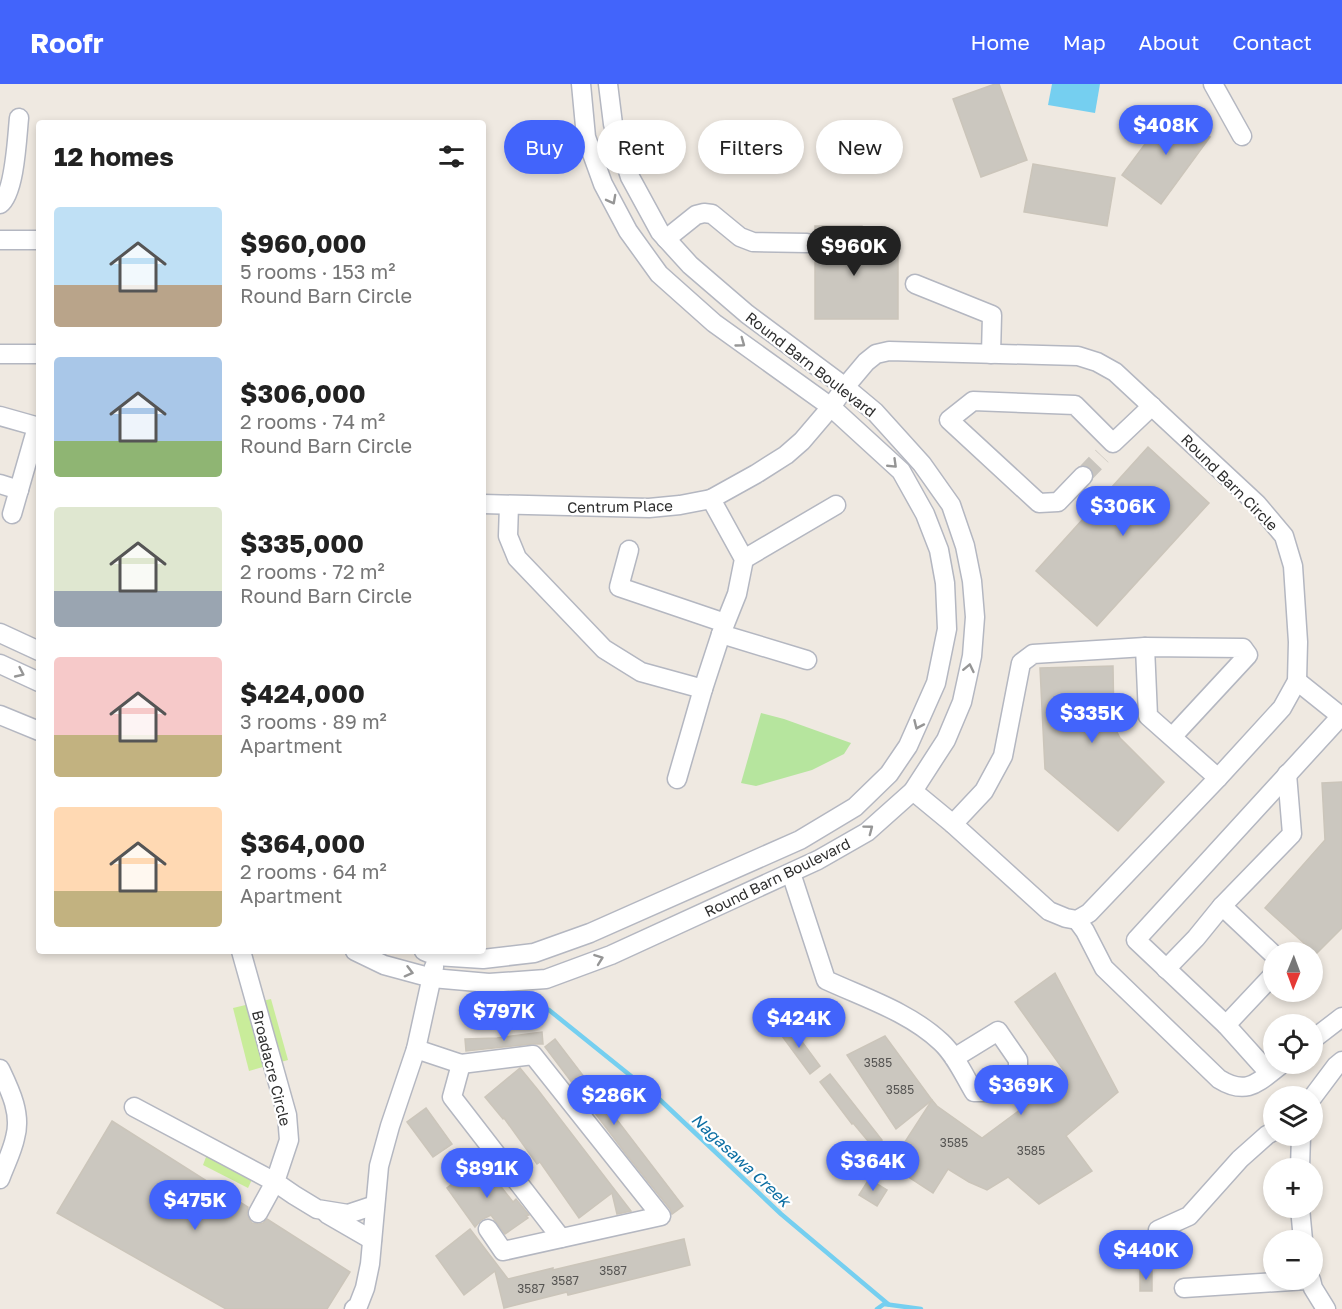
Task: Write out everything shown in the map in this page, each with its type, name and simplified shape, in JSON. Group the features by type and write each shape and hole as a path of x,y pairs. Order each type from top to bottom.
{"street":[{"name":"Round Barn Boulevard","path":"439,954 483,959 534,953 590,933 800,840 855,807 889,774 908,747 936,683 947,630 945,583 939,550 929,523 901,471 831,407 714,323 659,274 628,231 603,184 586,137 581,84"},
{"name":"Round Barn Boulevard","path":"360,954 384,965 432,978 489,983 546,979 611,955 791,873 867,832 913,791 946,740 962,702 972,656 975,617 972,581 965,546 951,505 922,464 875,412 747,314 690,265 660,232 630,177 613,124 608,84"},
{"path":"1213,84 1242,136"},
{"path":"0,204 11,187 19,118"},
{"path":"666,239 696,214 704,213 712,214 740,237 753,242 807,243"},
{"path":"0,240 36,240"},
{"path":"915,284 992,315 991,354"},
{"name":"Round Barn Circle","path":"831,407 866,362 876,354 889,351 1078,356 1097,362 1115,372 1257,504 1284,536 1293,566 1298,642 1296,681 1282,708 1089,913 1077,920"},
{"path":"0,354 36,354"},
{"path":"1083,476 1058,502 1039,503 949,420 974,401 1075,405 1107,450 1152,406"},
{"name":"Centrum Place","path":"486,504 649,508 711,499 786,455 802,441 831,407"},
{"path":"0,416 36,426"},
{"path":"12,514 36,434"},
{"path":"0,484 19,490"},
{"path":"677,779 703,689 737,594 744,559 711,499"},
{"path":"509,505 508,536 517,558 604,649 641,672 703,689"},
{"path":"744,559 836,505"},
{"path":"629,550 619,587 807,660"},
{"path":"0,633 36,650"},
{"path":"953,824 984,791 1003,756 1021,663 1033,654 1146,647 1243,648 1248,655 1172,737"},
{"path":"1146,647 1148,716 1218,778"},
{"path":"0,664 36,681"},
{"path":"1263,1057 1136,940 1341,717 1296,681"},
{"path":"0,715 36,730"},
{"path":"1166,969 1196,938 1222,906 1292,834 1287,774"},
{"path":"913,791 953,824 1048,912 1077,920 1104,968 1219,1079 1230,1085 1244,1088 1268,1074"},
{"path":"791,873 826,980 911,1019 941,1042 954,1058"},
{"path":"1222,906 1263,945"},
{"name":"Broadacre Circle","path":"242,954 287,1115 289,1140 275,1182 258,1213"},
{"path":"354,1309 358,1306 365,1288 379,1166 416,1049 432,978 430,954"},
{"path":"1226,1025 1263,986"},
{"path":"1323,1032 1342,1017"},
{"path":"416,1049 461,1064 533,1055 661,1216 503,1251 488,1229"},
{"path":"1321,1086 1342,1061"},
{"path":"461,1064 452,1097 561,1238"},
{"path":"0,1069 10,1091 17,1118 15,1138 0,1179"},
{"path":"134,1107 275,1182 294,1196 372,1240"},
{"path":"1158,1230 1189,1216 1240,1159 1263,1139"},
{"path":"317,1209 348,1214 375,1205"},
{"path":"1185,1288 1263,1283"},
{"path":"1315,1290 1331,1308"}],"green space":[{"path":"761,713 851,743 844,754 812,770 756,786 741,783"},
{"path":"271,999 288,1060 249,1071 233,1008"},
{"path":"209,1149 256,1171 248,1188 203,1165"}],"water":[{"path":"1052,84 1100,84 1095,113 1048,105"}],"building":[{"path":"999,84 1027,160 981,177 953,99"},
{"path":"1171,109 1210,137 1161,204 1122,175"},
{"path":"1033,164 1115,178 1107,226 1024,212"},
{"path":"815,226 862,226 862,247 898,247 898,319 815,319 815,250 818,243"},
{"path":"1148,447 1209,503 1097,626 1036,571"},
{"path":"1113,666 1114,726 1120,738 1164,782 1118,831 1045,769 1040,668"},
{"path":"1342,782 1342,928 1323,947 1323,942 1303,942 1265,908 1325,840 1322,783"},
{"path":"1055,973 1118,1092 1066,1136 1092,1171 1039,1204 1008,1177 987,1190 948,1169 933,1193 890,1165 932,1100 982,1138 1067,1075 1015,1002"},
{"path":"789,1024 820,1066 810,1074 779,1032"},
{"path":"542,1032 543,1044 466,1051 465,1039 497,1038"},
{"path":"885,1036 932,1100 896,1129 847,1055"},
{"path":"555,1039 683,1206 672,1214 545,1047"},
{"path":"520,1068 631,1211 617,1214 612,1193 579,1218 540,1162 537,1164 504,1118 485,1097"},
{"path":"830,1074 882,1140 873,1147 820,1082"},
{"path":"426,1108 452,1144 433,1157 407,1122"},
{"path":"112,1121 248,1207 247,1214 252,1223 263,1223 267,1219 350,1272 327,1309 226,1309 57,1213"},
{"path":"481,1161 513,1202 516,1199 529,1215 505,1234 491,1215 481,1220 475,1227 447,1188"},
{"path":"869,1179 887,1190 877,1206 859,1195"},
{"path":"470,1229 508,1279 684,1239 690,1265 504,1308 495,1271 464,1295 436,1256"},
{"path":"1140,1271 1152,1271 1152,1291 1140,1291"}],"waterway":[{"name":"Nagasawa Creek","path":"549,1010 657,1097 781,1214 888,1304"},
{"path":"877,1309 884,1304 921,1309"}],"tunnel":[{"path":"1083,476 1102,456"}]}
